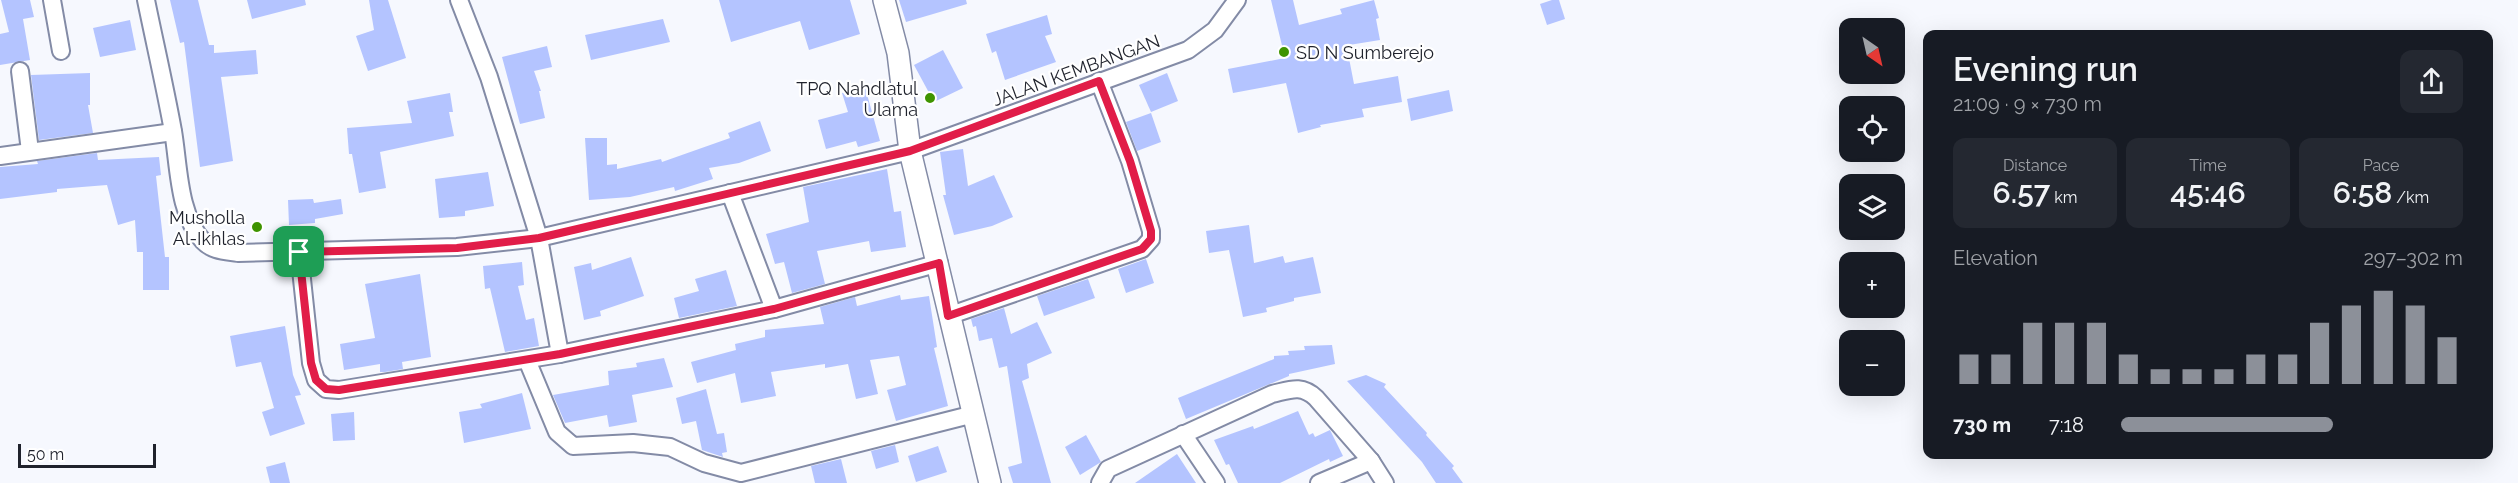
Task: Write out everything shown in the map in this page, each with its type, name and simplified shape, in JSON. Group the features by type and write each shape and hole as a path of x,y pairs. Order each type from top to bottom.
{"street":[{"path":"52,0 61,51"},
{"name":"JALAN KEMBANGAN","path":"146,0 173,132 180,182 195,231 205,243 220,251 238,253 457,248 539,238 910,151 1188,50 1215,30 1237,0"},
{"path":"459,0 489,77 539,238 560,354"},
{"path":"885,0 898,53 910,151 939,263 948,316 990,483"},
{"path":"20,71 30,151"},
{"path":"948,316 1142,249 1151,239 1151,231 1130,161 1099,81"},
{"path":"0,156 173,132"},
{"path":"730,193 774,309"},
{"path":"299,252 311,363 316,380 326,389 339,390 560,354 774,309 939,263"},
{"path":"527,360 557,432 573,446 633,443 670,447 704,463 741,473 974,414"},
{"path":"1100,483 1108,470 1182,434 1272,394 1298,388 1307,390 1316,398 1371,461 1385,483"},
{"path":"1182,434 1216,483"},
{"path":"1319,483 1371,461"}],"building":[{"path":"1,0 30,0 34,17 23,19 30,60 0,65 0,34 9,32"},
{"path":"170,0 198,0 209,45 214,45 214,53 256,50 258,74 221,77 233,161 200,167 184,42 180,43"},
{"path":"247,0 305,0 306,5 252,19"},
{"path":"369,0 388,0 406,58 368,71 356,36 374,30"},
{"path":"719,0 850,0 860,34 809,50 800,21 731,42"},
{"path":"899,0 966,0 967,4 906,22"},
{"path":"1271,0 1293,0 1299,25 1342,14 1340,9 1374,0 1379,18 1376,19 1380,40 1349,45 1351,52 1348,53 1354,84 1398,76 1402,102 1362,109 1364,117 1320,125 1321,127 1298,133 1286,83 1233,93 1228,69 1285,58"},
{"path":"1559,0 1565,19 1547,25 1540,4"},
{"path":"1047,15 1052,34 1045,36 1056,62 1005,80 996,51 992,53 986,34"},
{"path":"663,19 670,42 591,60 585,35"},
{"path":"130,20 136,50 100,57 93,28"},
{"path":"547,46 552,67 534,71 541,91 539,91 545,118 520,124 502,57"},
{"path":"943,50 963,88 934,102 914,65"},
{"path":"90,73 90,105 88,105 93,133 39,140 31,75"},
{"path":"1167,73 1178,101 1151,112 1139,85"},
{"path":"865,87 880,141 858,147 856,141 826,149 818,120 848,112 842,93"},
{"path":"1449,90 1453,111 1411,121 1407,99"},
{"path":"450,93 453,112 449,112 454,136 380,152 386,188 359,193 352,154 349,154 347,128 412,123 407,101"},
{"path":"1151,113 1161,142 1137,151 1126,122"},
{"path":"760,121 771,151 739,163 709,168 713,179 675,191 674,187 630,197 589,200 585,138 607,138 607,165 617,164 617,169 661,159 662,162 730,138 728,133"},
{"path":"963,149 968,186 994,175 1013,217 992,226 954,235 943,195 946,195 940,152"},
{"path":"97,153 98,160 159,157 161,175 156,176 165,257 169,257 169,290 143,290 143,252 137,252 135,220 118,225 107,185 57,189 57,192 0,199 0,167 38,164 37,161"},
{"path":"887,169 894,212 901,211 906,247 871,252 869,241 817,251 825,284 792,293 784,262 775,264 766,234 809,222 803,187"},
{"path":"488,172 494,206 465,211 465,216 439,218 435,179"},
{"path":"313,199 314,203 341,199 343,214 315,219 315,223 289,225 288,200"},
{"path":"1249,225 1254,263 1283,256 1285,263 1313,257 1321,293 1294,298 1294,301 1266,308 1267,312 1243,317 1229,250 1209,253 1206,231"},
{"path":"631,257 644,296 600,311 601,316 584,320 574,267 591,263 592,270"},
{"path":"1146,259 1154,283 1126,293 1118,269"},
{"path":"522,262 524,285 518,286 526,320 534,318 539,346 505,352 490,288 485,289 483,266"},
{"path":"726,270 737,306 679,318 674,298 699,291 695,279"},
{"path":"420,274 431,357 402,362 403,369 385,372 380,372 380,364 344,370 340,344 375,338 365,284"},
{"path":"1088,279 1095,298 1044,316 1037,296"},
{"path":"900,295 901,300 929,296 937,347 934,348 948,406 896,421 887,390 906,385 899,356 870,360 878,394 856,399 848,364 825,368 825,364 771,372 776,396 741,403 735,373 697,383 691,362 736,350 735,344 765,337 765,330 824,324 820,307 855,297 857,306"},
{"path":"1004,308 1011,334 1037,322 1052,353 1027,364 1029,378 1022,381 1051,483 1013,483 1008,467 1022,463 1007,366 999,368 992,338 979,341 976,326 973,327 971,319"},
{"path":"285,326 293,375 301,395 295,396 305,424 270,436 262,412 274,408 261,362 236,367 230,336"},
{"path":"1332,345 1335,364 1289,374 1289,376 1186,419 1178,398 1274,359 1274,356 1289,355 1288,351 1305,350 1304,346"},
{"path":"664,358 673,387 632,395 637,422 609,427 607,415 565,423 553,395 609,385 608,371 637,367 636,363"},
{"path":"1366,375 1386,384 1384,387 1427,433 1426,435 1454,466 1452,468 1463,483 1436,483 1422,462 1347,381"},
{"path":"706,389 717,434 724,433 727,452 722,453 723,457 702,450 696,421 682,424 676,398"},
{"path":"522,393 531,429 464,443 459,412 482,408 480,404"},
{"path":"1298,411 1309,435 1313,433 1315,437 1330,430 1343,456 1330,462 1329,459 1280,483 1238,483 1214,440 1253,426 1254,429"},
{"path":"354,412 355,440 333,441 331,414"},
{"path":"1086,435 1101,462 1080,475 1065,447"},
{"path":"895,445 899,462 876,469 871,451"},
{"path":"938,446 947,472 916,482 908,456"},
{"path":"1177,454 1196,483 1135,483"},
{"path":"841,459 847,483 815,483 811,466"},
{"path":"285,462 290,483 270,483 266,467"}],"place":[{"name":"SD N Sumberejo","path":"1284,52"},
{"name":"TPQ Nahdlatul Ulama","path":"930,98"},
{"name":"Musholla Al-Ikhlas","path":"257,227"}],"route":[{"path":"1099,81 1130,161 1151,231 1151,239 1142,249 948,316 939,263 774,309 560,354 339,390 326,389 316,380 311,363 299,252 457,248 539,238 910,151 1099,81"}]}
